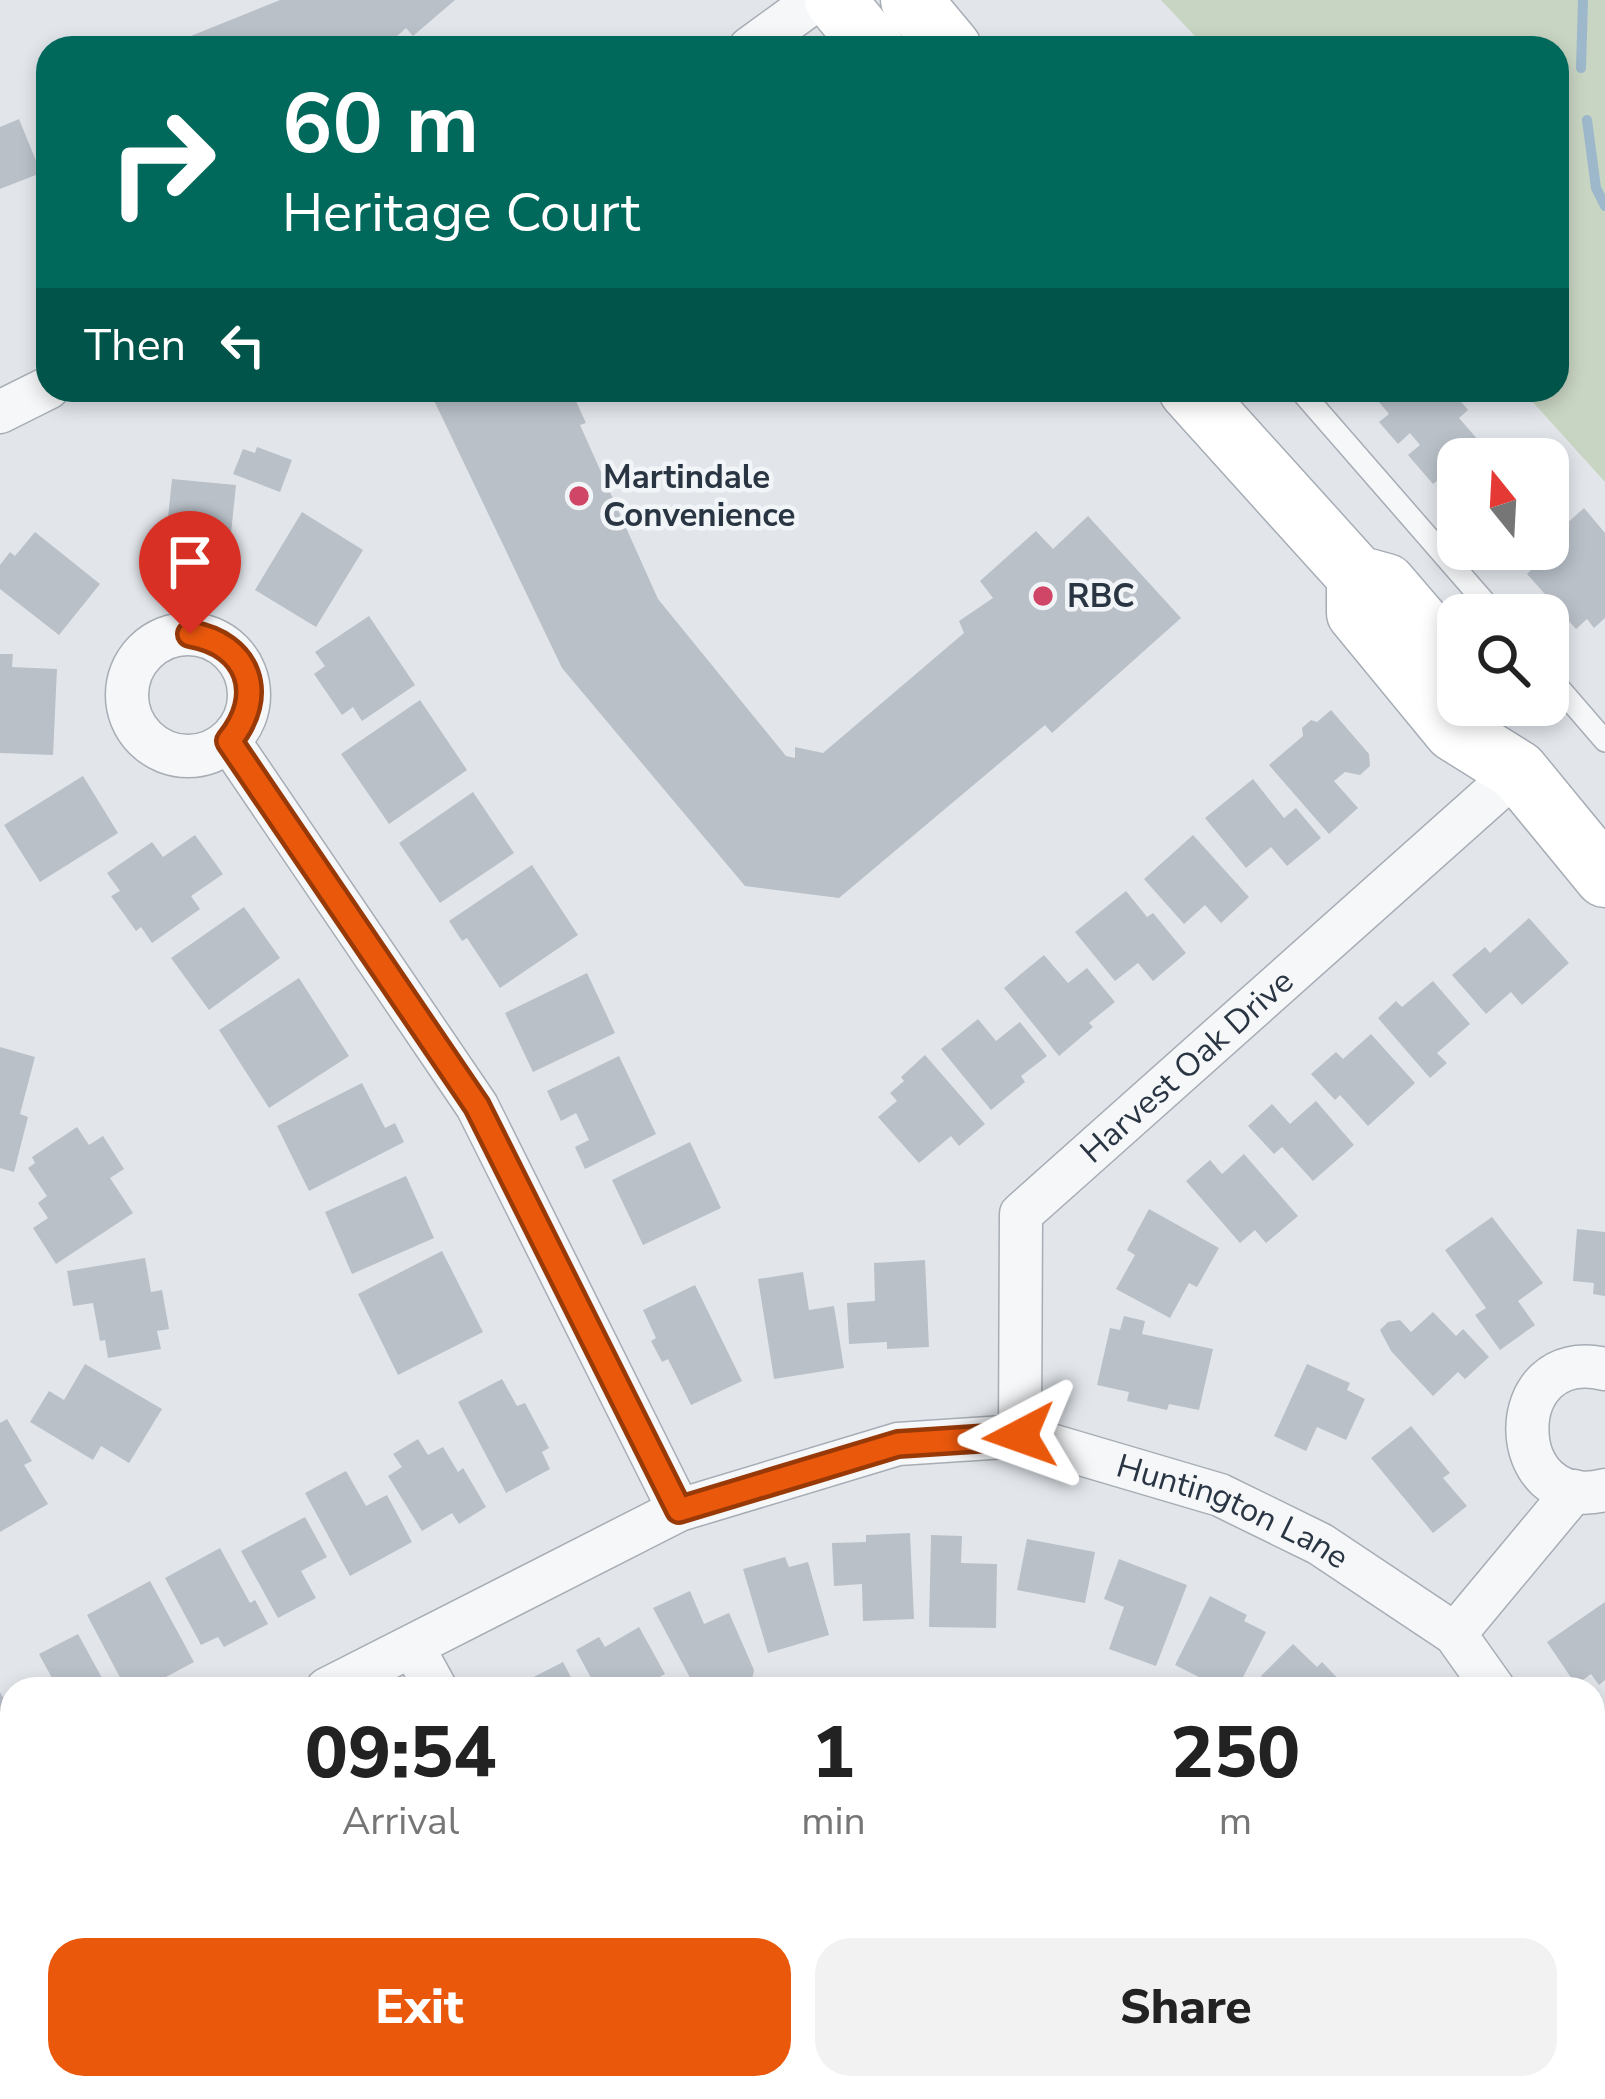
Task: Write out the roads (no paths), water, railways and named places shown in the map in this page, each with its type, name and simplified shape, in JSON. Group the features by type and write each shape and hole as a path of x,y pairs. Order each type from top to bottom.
{"main road":[{"path":"836,0 864,36"},
{"path":"911,0 941,36"},
{"path":"1200,402 1357,575 1386,584 1437,644"},
{"path":"1357,575 1357,613 1454,731 1518,771"},
{"path":"1499,726 1518,771 1605,877"}],"street":[{"path":"766,36 816,0"},
{"path":"0,412 36,394"},
{"path":"229,741 477,1106 679,1510"},
{"name":"Harvest Oak Drive","path":"1020,1436 1021,1214 1518,771"},
{"path":"1589,1490 1554,1483 1538,1468 1528,1449 1525,1428 1529,1407 1556,1374 1576,1366 1605,1369"},
{"name":"Huntington Lane","path":"352,1677 679,1510 898,1444 1020,1436 1220,1495 1320,1544 1455,1634 1485,1677"},
{"path":"1455,1634 1589,1490"},
{"path":"413,1647 429,1677"}],"lane":[{"path":"1310,402 1478,594"},
{"path":"1569,699 1605,741"}],"waterway":[{"path":"1581,68 1583,0"},
{"path":"1587,120 1596,188 1605,206"}],"place":[{"name":"Martindale Convenience","path":"579,496"},
{"name":"RBC","path":"1043,596"}]}
